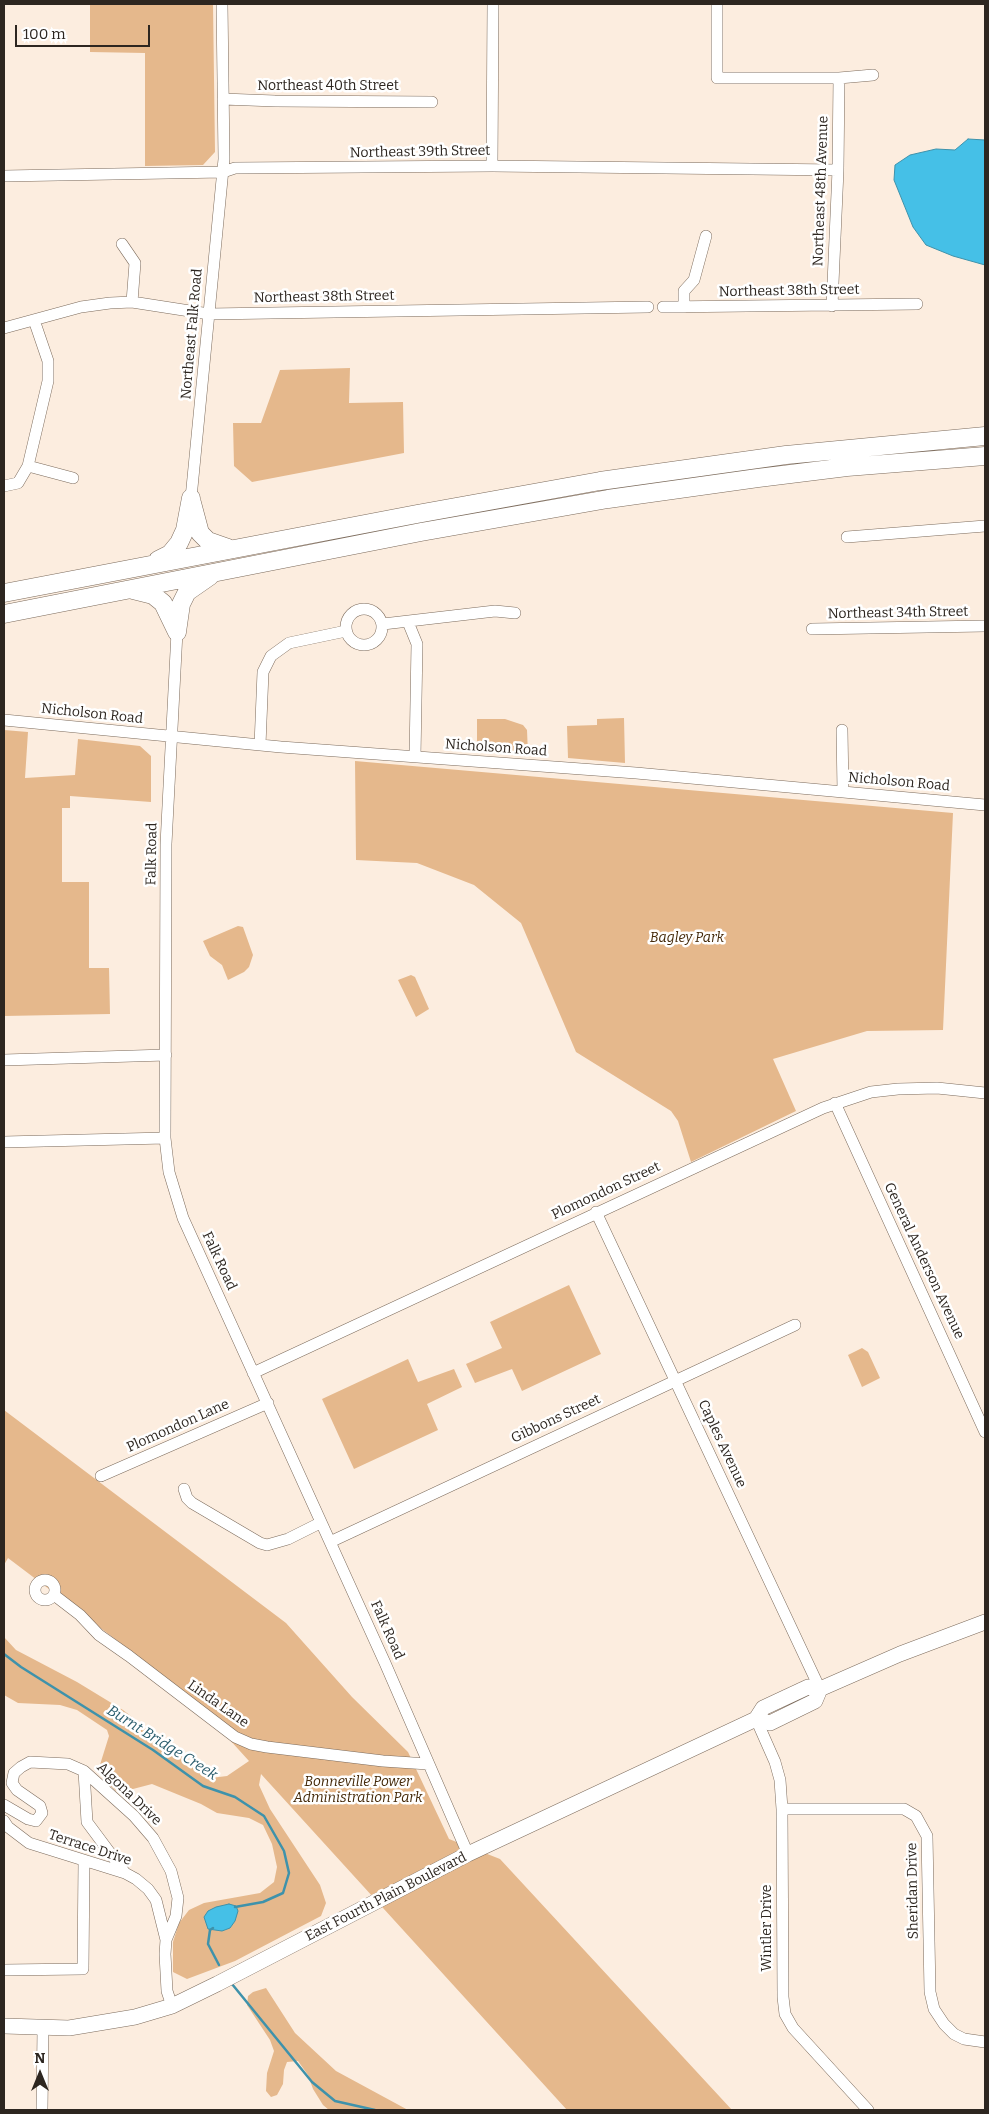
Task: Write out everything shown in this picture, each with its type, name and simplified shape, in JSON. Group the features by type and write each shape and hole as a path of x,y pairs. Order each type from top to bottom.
{"highway":[{"path":"4,593 518,495 647,474 821,451 985,436"},
{"path":"4,614 220,571 608,499 847,467 985,456"},
{"path":"191,498 200,533 208,541 231,549"},
{"path":"152,564 170,554 179,543 191,498"},
{"path":"177,632 181,604 187,592 199,582 220,571"},
{"path":"130,589 146,592 163,602 177,632"}],"main road":[{"name":"East Fourth Plain Boulevard","path":"4,2026 43,2029 69,2028 135,2017 172,2006 468,1854 756,1719 763,1708 808,1687 820,1689 900,1654 985,1622"}],"street":[{"name":"Northeast Falk Road","path":"191,498 223,172 222,4"},
{"path":"492,166 493,4"},
{"path":"717,4 717,78 839,78 873,75"},
{"name":"Northeast 48th Avenue","path":"832,306 838,170 839,78"},
{"name":"Northeast 40th Street","path":"224,99 432,102"},
{"name":"Northeast 39th Street","path":"4,176 223,172 235,168 492,166 838,170"},
{"path":"684,307 684,291 694,280 706,236"},
{"path":"122,244 135,263 132,302"},
{"name":"Northeast 38th Street","path":"4,328 82,308 110,303 132,302 209,314 648,307"},
{"name":"Northeast 38th Street","path":"663,307 917,304"},
{"path":"4,486 18,483 28,466 48,381 48,361 34,320"},
{"path":"28,466 73,478"},
{"path":"847,537 985,526"},
{"path":"362,609 377,613 383,624 378,640 366,646 352,641 346,631 346,623 349,616 355,611 362,609"},
{"path":"383,624 495,611 515,613"},
{"path":"408,622 417,644 415,757"},
{"name":"Northeast 34th Street","path":"812,629 985,626"},
{"path":"260,745 263,672 271,656 289,643 346,631"},
{"name":"Falk Road","path":"177,632 170,737 166,844 165,1138 169,1172 178,1206 268,1403 320,1523 386,1663 468,1854"},
{"name":"Nicholson Road","path":"4,720 260,745 843,791 985,805"},
{"path":"842,730 843,791"},
{"path":"4,1060 166,1055"},
{"name":"Plomondon Street","path":"254,1373 596,1212 835,1103 871,1092 898,1089 937,1088 985,1093"},
{"name":"General Anderson Avenue","path":"835,1103 985,1432"},
{"path":"4,1142 165,1138"},
{"name":"Caples Avenue","path":"596,1212 820,1689"},
{"name":"Gibbons Street","path":"330,1542 675,1379 795,1325"},
{"name":"Plomondon Lane","path":"101,1476 268,1403"},
{"path":"184,1489 186,1498 192,1503 267,1545 288,1540 320,1523"},
{"name":"Linda Lane","path":"54,1595 80,1615 99,1635 223,1728 243,1740 267,1748 428,1764"},
{"name":"Wintler Drive","path":"756,1719 775,1762 780,1780 782,1809 783,1997 786,2014 793,2028 868,2110"},
{"name":"Algona Drive","path":"4,1805 28,1819 36,1820 40,1818 42,1813 40,1806 17,1790 12,1783 14,1773 30,1762 68,1764 134,1816 153,1838 171,1871 178,1898 176,1916 166,1940 167,1991 172,2006"},
{"path":"84,1776 87,1822 125,1873"},
{"name":"Sheridan Drive","path":"782,1809 904,1809 916,1816 927,1836 930,1992 934,2009 944,2024 954,2034 964,2039 985,2042"},
{"name":"Terrace Drive","path":"4,1821 8,1827 29,1844 125,1873 148,1889 156,1900 166,1940"},
{"path":"4,1970 83,1969 84,1861"},
{"path":"42,2110 43,2029"}],"green space":[{"path":"90,4 213,4 215,152 203,165 145,166 145,53 90,52"},
{"path":"350,368 349,403 403,402 404,453 252,482 234,466 233,423 261,423 280,370"},
{"path":"624,718 625,763 568,758 567,726 597,725 597,719"},
{"path":"477,719 505,719 523,725 527,730 528,754 477,750"},
{"path":"4,730 28,732 25,778 75,775 78,739 140,746 151,756 151,802 70,796 70,808 62,808 62,882 89,882 89,968 109,968 110,1014 4,1016"},
{"name":"Bagley Park","path":"355,761 953,813 943,1030 867,1031 773,1059 796,1111 691,1162 678,1121 671,1111 576,1052 521,923 474,885 417,863 356,860"},
{"path":"238,926 243,927 253,955 249,967 244,972 228,980 222,965 210,956 203,941"},
{"path":"411,975 415,977 429,1009 416,1017 398,980"},
{"path":"569,1285 601,1354 522,1391 512,1369 475,1383 466,1364 502,1348 490,1322"},
{"path":"862,1348 868,1352 880,1378 862,1387 848,1355"},
{"path":"408,1359 418,1382 454,1369 462,1387 427,1404 438,1430 354,1469 322,1399"},
{"name":"Bonneville Power Administration Park","path":"4,1410 286,1623 352,1697 408,1752 449,1839 500,1859 732,2110 567,2110 261,1774 259,1785 270,1809 320,1885 326,1903 321,1916 235,1961 187,1979 173,1972 173,1942 179,1923 189,1910 204,1903 260,1893 274,1882 277,1867 272,1844 263,1825 249,1818 217,1813 201,1804 152,1784 116,1791 98,1771 109,1736 107,1730 77,1710 60,1705 18,1703 4,1695 4,1637 16,1650 77,1682 123,1710 211,1778 227,1776 249,1761 189,1695 8,1558 4,1565"},
{"path":"266,1988 295,2033 336,2071 408,2110 329,2110 323,2105 313,2089 308,2075 298,2061 287,2062 284,2070 283,2084 277,2095 271,2097 266,2091 267,2073 274,2051 270,2040 247,2005 248,1996 253,1992"}],"water":[{"path":"968,139 985,140 985,265 953,256 926,245 913,227 894,180 895,165 910,155 936,149 955,150"},
{"path":"229,1904 236,1906 238,1911 235,1921 230,1928 222,1931 208,1929 204,1917 208,1911"}],"waterway":[{"name":"Burnt Bridge Creek","path":"4,1654 21,1667 153,1750 203,1786 235,1797 264,1816 284,1851 289,1873 283,1893 263,1902 235,1907"},
{"name":"Burnt Bridge Creek","path":"213,1928 210,1930 208,1944 219,1965"},
{"name":"Burnt Bridge Creek","path":"232,1984 312,2082 335,2101 375,2110"}]}
